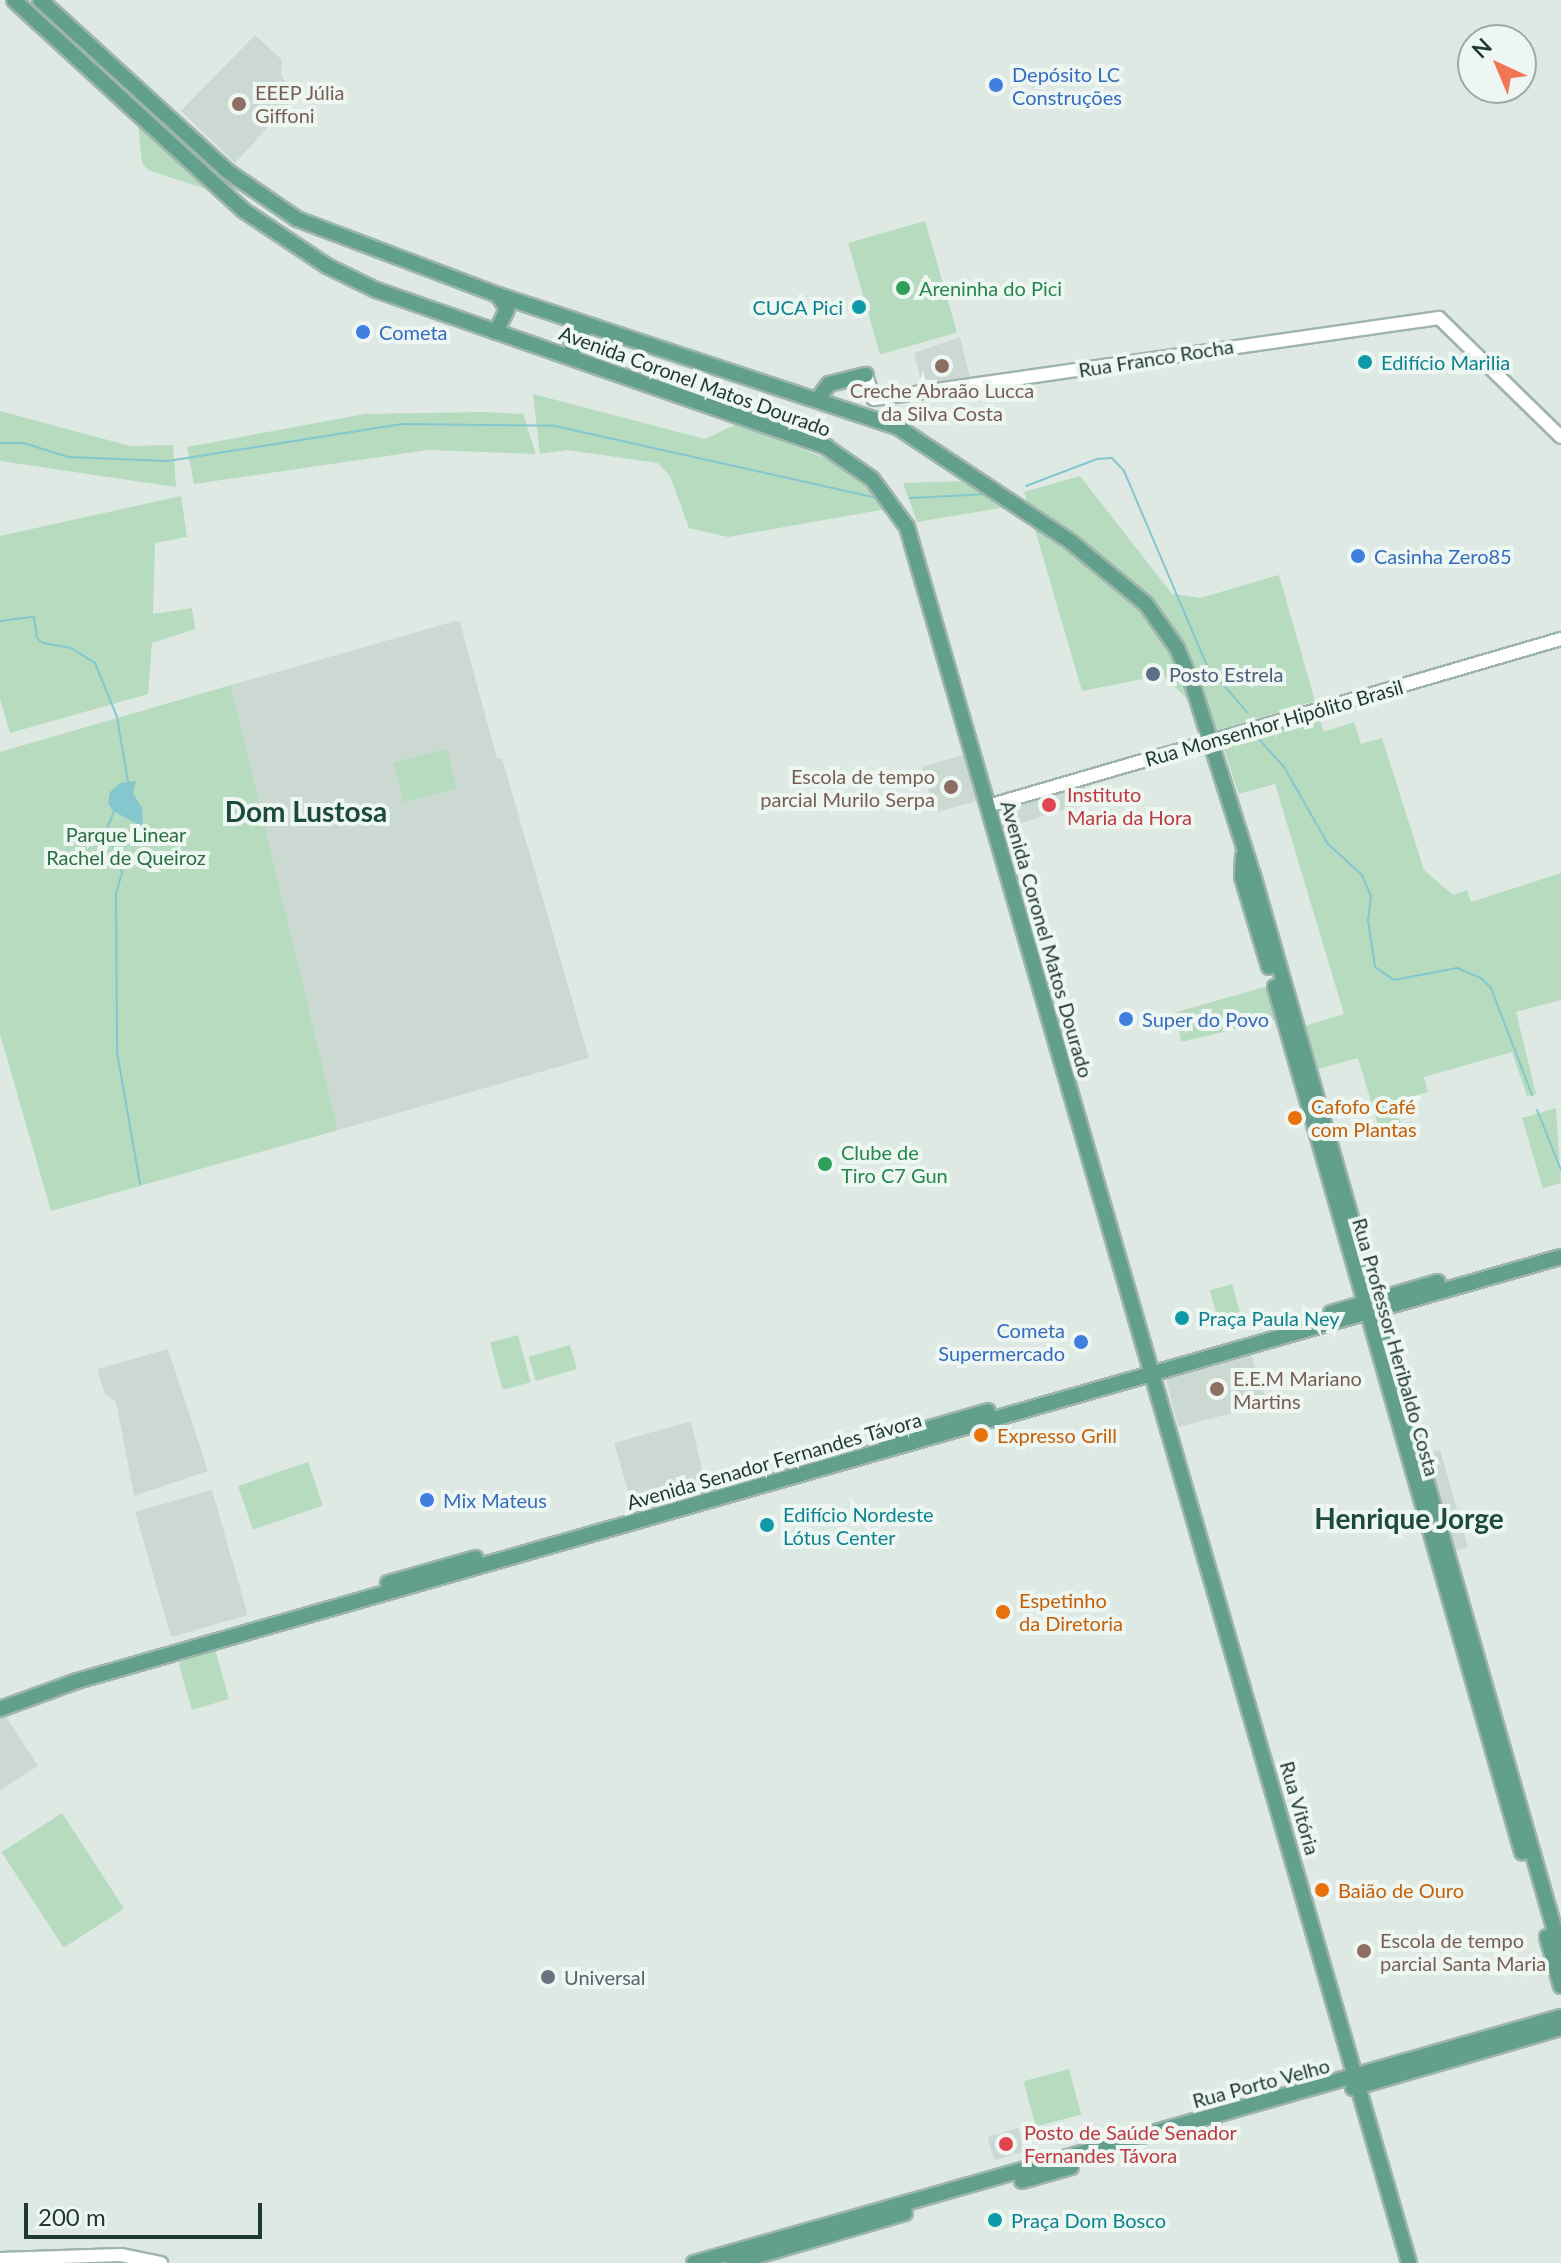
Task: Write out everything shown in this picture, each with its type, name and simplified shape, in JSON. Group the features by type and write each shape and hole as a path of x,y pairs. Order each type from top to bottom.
{"main road":[{"name":"Avenida Coronel Matos Dourado","path":"14,0 243,210 327,266 376,290 573,356 826,447 875,483 907,527 1152,1369"},
{"name":"Avenida Coronel Matos Dourado","path":"40,0 263,200 317,229 498,295 878,420"},
{"path":"496,332 507,309 498,295"},
{"name":"Rua Franco Rocha","path":"866,375 874,399 1439,318 1561,437"},
{"path":"573,356 571,337 591,326"},
{"path":"817,400 829,384 866,375"},
{"name":"Rua Professor Heribaldo Costa","path":"878,420 934,448 1071,542 1146,604 1177,648 1210,741 1243,856 1253,875 1312,1105 1369,1307 1561,1952"},
{"name":"Rua Monsenhor Hipólito Brasil","path":"988,806 1561,639"},
{"name":"Avenida Senador Fernandes Távora","path":"1369,1307 1561,1247"},
{"name":"Avenida Senador Fernandes Távora","path":"0,1698 1369,1307 1561,1257"},
{"name":"Avenida Senador Fernandes Távora","path":"0,1709 49,1689 1152,1369"},
{"name":"Rua Vitória","path":"1152,1369 1409,2263"},
{"name":"Rua Professor Heribaldo Costa","path":"1432,1523 1561,1986"},
{"name":"Rua Porto Velho","path":"694,2263 1394,2072 1561,2017"},
{"name":"Rua Porto Velho","path":"1434,2060 1561,2028"},
{"name":"Rua Porto Velho","path":"733,2263 1064,2164"},
{"path":"0,2259 121,2255 161,2263"}],"shaded area":[{"name":"EEEP Júlia Giffoni","path":"255,35 282,60 281,75 296,97 235,163 181,111"},
{"name":"Creche Abraão Lucca da Silva Costa","path":"960,337 970,377 922,384 914,353"},
{"path":"460,622 497,759 502,758 589,1058 338,1130 231,685"},
{"name":"Escola de tempo parcial Murilo Serpa","path":"966,754 979,800 935,813 922,767"},
{"name":"Instituto Maria da Hora","path":"1085,785 1094,800 1003,829 1003,809"},
{"path":"168,1349 208,1471 134,1496 116,1402 105,1394 97,1369"},
{"name":"E.E.M Mariano Martins","path":"1250,1352 1268,1404 1178,1427 1166,1379"},
{"path":"691,1421 705,1483 638,1505 631,1501 614,1443"},
{"path":"1440,1450 1468,1547 1452,1551 1425,1454"},
{"path":"212,1490 248,1615 171,1637 135,1512"},
{"path":"4,1714 38,1766 0,1790 0,1717"},
{"name":"Posto de Saúde Senador Fernandes Távora","path":"1018,2128 1025,2151 994,2160 987,2137"}],"green space":[{"path":"138,124 210,189 148,170 142,163"},
{"name":"Areninha do Pici","path":"925,221 957,333 880,355 848,243"},
{"path":"533,394 705,439 737,424 830,460 864,485 886,509 728,537 689,528 670,476 658,463 567,450 540,454"},
{"path":"0,411 130,446 173,445 176,487 0,461"},
{"path":"365,414 523,414 536,454 428,450 194,484 187,447"},
{"path":"1080,476 1172,594 1200,598 1279,575 1315,701 1218,730 1163,675 1082,691 1024,492"},
{"path":"965,481 1001,508 917,522 903,483"},
{"path":"181,496 187,537 155,543 153,614 192,608 195,629 152,643 148,694 10,733 0,699 0,536"},
{"name":"Parque Linear Rachel de Queiroz","path":"231,685 338,1130 51,1211 0,1034 0,752"},
{"path":"1319,717 1324,732 1354,722 1361,744 1382,738 1424,870 1453,895 1467,890 1471,902 1561,873 1561,1000 1516,1012 1536,1094 1527,1096 1512,1052 1424,1077 1428,1092 1394,1101 1403,1131 1382,1138 1358,1058 1314,1070 1301,1027 1344,1014 1275,784 1239,794 1224,749 1228,743"},
{"path":"447,749 457,789 404,802 394,762"},
{"path":"1268,986 1277,1019 1181,1042 1177,1012"},
{"path":"1556,1108 1561,1183 1543,1188 1522,1118"},
{"path":"1232,1284 1243,1322 1221,1329 1210,1290"},
{"path":"518,1335 531,1382 503,1390 490,1343"},
{"path":"570,1345 577,1369 536,1381 529,1357"},
{"path":"308,1462 323,1505 253,1530 238,1486"},
{"path":"215,1649 229,1699 192,1710 179,1665 182,1659"},
{"path":"62,1813 124,1909 64,1948 2,1852"},
{"path":"1069,2069 1081,2114 1036,2127 1024,2081"}],"water":[{"path":"136,781 133,793 142,808 143,827 113,811 108,803 110,792 120,783"}],"waterway":[{"path":"0,443 24,443 68,457 168,461 402,424 555,426 877,498"},
{"path":"1026,486 1097,459 1112,458 1124,471 1207,666 1247,712"},
{"path":"910,498 989,494"},
{"path":"0,621 34,617 37,638 43,643 71,648 95,663 117,717 128,782"},
{"path":"1257,737 1284,767 1328,844 1362,875 1371,896 1368,920 1375,967 1394,980 1457,968 1481,978 1491,988 1532,1095"},
{"path":"115,809 107,829 122,872 116,895 117,1052 140,1184"},
{"path":"1537,1110 1561,1170"}],"place":[{"name":"Depósito LC Construções","path":"996,85"},
{"name":"EEEP Júlia Giffoni","path":"239,104"},
{"name":"Areninha do Pici","path":"903,288"},
{"name":"CUCA Pici","path":"859,307"},
{"name":"Cometa","path":"363,332"},
{"name":"Edifício Marilia","path":"1365,362"},
{"name":"Creche Abraão Lucca da Silva Costa","path":"942,366"},
{"name":"Casinha Zero85","path":"1358,556"},
{"name":"Posto Estrela","path":"1153,674"},
{"name":"Escola de tempo parcial Murilo Serpa","path":"951,787"},
{"name":"Instituto Maria da Hora","path":"1049,805"},
{"name":"Super do Povo","path":"1126,1019"},
{"name":"Cafofo Café com Plantas","path":"1295,1118"},
{"name":"Clube de Tiro C7 Gun","path":"825,1164"},
{"name":"Praça Paula Ney","path":"1182,1318"},
{"name":"Cometa Supermercado","path":"1081,1342"},
{"name":"E.E.M Mariano Martins","path":"1217,1389"},
{"name":"Expresso Grill","path":"981,1435"},
{"name":"Mix Mateus","path":"427,1500"},
{"name":"Edifício Nordeste Lótus Center","path":"767,1525"},
{"name":"Espetinho da Diretoria","path":"1003,1612"},
{"name":"Baião de Ouro","path":"1322,1890"},
{"name":"Escola de tempo parcial Santa Maria","path":"1364,1951"},
{"name":"Universal","path":"548,1977"},
{"name":"Posto de Saúde Senador Fernandes Távora","path":"1006,2144"},
{"name":"Praça Dom Bosco","path":"995,2220"}],"district":[{"name":"Dom Lustosa","path":"306,811"},
{"name":"Henrique Jorge","path":"1409,1518"}]}
